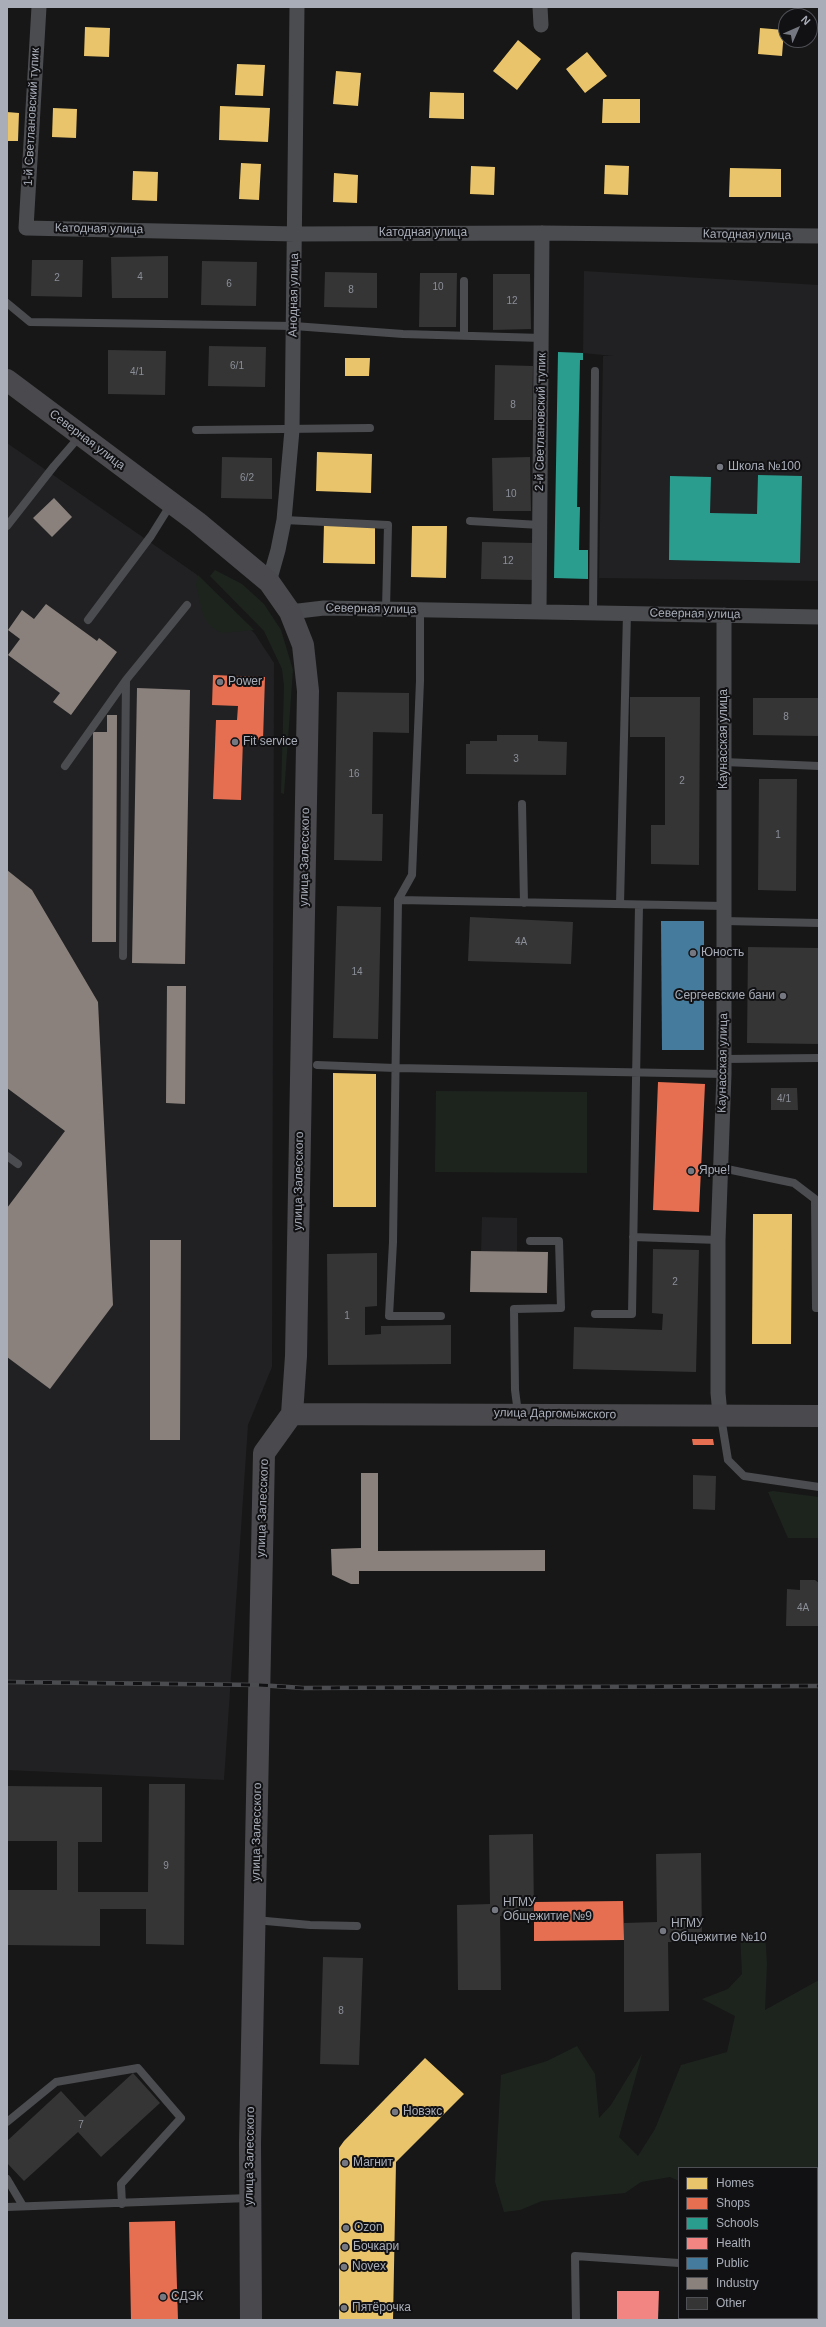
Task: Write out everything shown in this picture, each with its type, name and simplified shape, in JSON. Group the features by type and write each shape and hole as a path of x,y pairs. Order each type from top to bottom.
{"main road":[{"name":"Северная улица","path":"7,380 80,436 172,503 269,582 290,612"},
{"name":"улица Залесского","path":"251,2320 250,2198 261,1534 264,1453 292,1414 296,1348 308,691 303,645 290,612"},
{"name":"улица Даргомыжского","path":"292,1414 518,1413 819,1416"}],"street":[{"name":"1-й Светлановский тупик","path":"26,228 39,7"},
{"name":"Анодная улица","path":"269,582 278,550 284,520 292,430 297,7"},
{"path":"540,7 541,25"},
{"name":"Катодная улица","path":"26,228 295,234 542,233 819,236"},
{"name":"2-й Светлановский тупик","path":"539,612 542,233"},
{"name":"Северная улица","path":"290,612 324,608 819,617"},
{"name":"Каунасская улица","path":"720,1414 718,1393 718,1240 722,1168 724,1066 724,615"}],"lane":[{"path":"464,281 464,335"},
{"path":"7,303 30,322 294,326 403,334 542,338"},
{"path":"593,614 595,371"},
{"path":"196,430 370,428"},
{"path":"7,526 54,466 80,436"},
{"path":"88,620 152,536 172,503"},
{"path":"284,520 388,525 386,609"},
{"path":"470,521 540,525"},
{"path":"65,766 126,680 187,605"},
{"path":"420,610 420,682 412,875 398,900 393,1242 389,1316 440,1316"},
{"path":"620,904 627,613"},
{"path":"123,956 126,680"},
{"path":"724,762 819,766"},
{"path":"522,804 524,903"},
{"path":"398,900 724,906"},
{"path":"595,1314 632,1314 639,904"},
{"path":"724,921 819,923"},
{"path":"317,1065 636,1073 819,1058"},
{"path":"7,1156 18,1164"},
{"path":"722,1168 794,1184 815,1199 816,1308 819,1308"},
{"path":"634,1237 718,1240"},
{"path":"518,1413 515,1390 514,1309 561,1308 559,1241 530,1242"},
{"path":"720,1414 728,1460 744,1476 819,1487"},
{"path":"255,1920 310,1925 357,1926"},
{"path":"7,2122 56,2082 138,2068 181,2118 121,2184 122,2204"},
{"path":"7,2179 23,2206"},
{"path":"7,2207 122,2204 250,2198"},
{"path":"576,2320 574,2256 678,2263"}],"shaded area":[{"name":"Школа №100","path":"584,271 819,285 819,581 599,578 603,356 613,356 583,353"},
{"path":"7,443 196,574 255,634 274,663 272,1367 248,1425 224,1780 7,1770"},
{"path":"215,570 242,584 264,604 281,630 293,670 284,794 281,793 284,686 282,669 264,631 210,576"},
{"path":"198,575 254,630 221,633 210,626 204,617 200,603 196,584"},
{"path":"436,1091 587,1092 587,1173 435,1172"},
{"path":"482,1217 517,1218 517,1252 481,1251"},
{"path":"773,1491 819,1497 819,1538 788,1538 768,1492"},
{"path":"740,1931 765,1933 767,1964 765,2010 819,1980 819,2226 818,2167 678,2167 678,2181 670,2177 641,2182 625,2193 542,2201 520,2210 504,2212 495,2182 501,2075 547,2061 577,2046 595,2074 599,2118 611,2105 642,2054 619,2137 638,2156 655,2129 681,2065 727,2052 735,2016 702,1999 728,1989 742,1974"},
{"path":"819,2265 819,2320 796,2319 818,2319"}],"building: Homes":[{"path":"85,27 110,28 109,57 84,56"},
{"path":"760,28 778,30 778,48 783,48 782,56 758,54"},
{"path":"518,40 541,59 517,90 493,71"},
{"path":"587,52 607,76 585,93 566,69"},
{"path":"237,64 265,65 263,96 235,95"},
{"path":"336,71 361,73 358,106 333,104"},
{"path":"430,92 464,93 464,119 429,118"},
{"path":"603,99 640,99 640,123 602,123"},
{"path":"220,106 270,108 268,142 219,140"},
{"path":"53,108 77,109 76,138 52,137"},
{"path":"7,112 19,113 18,141 7,141"},
{"path":"241,163 261,164 259,200 239,199"},
{"path":"605,165 629,166 628,195 604,194"},
{"path":"471,166 495,167 494,195 470,194"},
{"path":"730,168 781,169 781,197 729,197"},
{"path":"133,171 158,172 157,201 132,200"},
{"path":"334,173 358,175 357,203 333,202"},
{"path":"345,358 370,358 369,376 345,376"},
{"path":"317,452 372,454 371,493 316,491"},
{"path":"324,523 375,524 375,564 323,563"},
{"path":"412,526 447,526 446,578 411,577"},
{"path":"333,1073 376,1074 376,1207 333,1207"},
{"path":"753,1214 792,1214 791,1344 752,1344"},
{"path":"425,2058 464,2094 396,2162 393,2320 339,2320 339,2148 344,2141"}],"building: Shops":[{"path":"213,675 265,677 263,740 243,739 241,800 213,799 216,720 237,720 238,706 212,705"},
{"path":"658,1082 705,1084 699,1212 653,1210"},
{"path":"692,1439 713,1439 714,1445 693,1445"},
{"path":"623,1901 624,1940 534,1941 534,1902"},
{"path":"175,2221 178,2320 131,2320 129,2222"}],"building: Schools":[{"path":"558,352 583,353 583,360 580,360 577,507 580,507 579,550 588,550 588,579 554,578"},
{"path":"758,475 802,476 800,563 669,560 670,476 711,477 710,513 757,514"}],"building: Health":[{"path":"617,2291 659,2291 658,2320 617,2320"}],"building: Public":[{"path":"661,921 704,921 704,1050 662,1050"}],"building: Industry":[{"path":"54,498 72,517 52,537 33,518"},
{"path":"46,604 97,641 99,638 117,652 71,715 53,702 60,693 8,655 20,639 8,630 22,610 34,619"},
{"path":"137,688 190,690 185,964 132,963"},
{"path":"107,715 117,715 116,942 92,942 93,732 107,732"},
{"path":"7,870 32,890 98,1002 113,1305 50,1389 7,1357 7,1208 65,1131 7,1088"},
{"path":"167,986 186,986 185,1104 166,1103"},
{"path":"150,1240 181,1240 180,1440 150,1440"},
{"path":"471,1251 548,1252 547,1293 470,1292"},
{"path":"361,1473 378,1473 378,1551 545,1550 545,1571 359,1571 359,1584 351,1584 332,1575 331,1549 361,1548"}],"building: Other":[{"path":"168,256 168,298 112,298 111,257"},
{"path":"32,260 83,260 82,297 31,296"},
{"path":"202,261 257,262 256,306 201,305"},
{"path":"325,272 377,273 377,308 324,307"},
{"path":"420,273 457,273 456,327 419,327"},
{"path":"493,274 530,274 531,329 493,330"},
{"path":"209,346 266,347 265,387 208,386"},
{"path":"108,350 166,351 165,395 108,394"},
{"path":"495,365 533,366 532,420 494,420"},
{"path":"222,457 272,458 272,499 221,498"},
{"path":"530,457 531,511 493,511 492,458"},
{"path":"482,542 535,543 534,580 481,579"},
{"path":"337,692 409,693 409,733 373,732 372,814 383,814 382,861 334,860"},
{"path":"630,697 700,697 699,865 651,864 651,825 665,825 665,737 630,737"},
{"path":"753,698 819,698 819,736 753,735"},
{"path":"497,735 538,735 538,741 567,742 566,775 466,774 466,744 470,744 470,741 497,741"},
{"path":"759,779 797,779 796,891 758,890"},
{"path":"337,906 381,907 378,1039 333,1038"},
{"path":"470,917 573,922 571,964 468,961"},
{"name":"Сергеевские бани","path":"748,947 819,948 819,1044 747,1043"},
{"path":"771,1088 797,1088 798,1110 771,1110"},
{"path":"653,1249 699,1250 696,1372 573,1369 574,1327 662,1330 663,1314 652,1313"},
{"path":"377,1253 377,1306 365,1307 365,1335 381,1334 381,1326 451,1325 451,1364 328,1365 327,1254"},
{"path":"693,1475 716,1476 715,1510 693,1509"},
{"path":"800,1580 815,1580 819,1583 819,1626 786,1626 787,1589 800,1590"},
{"path":"149,1784 185,1784 184,1945 146,1944 146,1909 100,1909 100,1946 7,1945 7,1890 57,1890 57,1841 7,1841 7,1786 102,1787 102,1842 78,1842 78,1892 148,1892"},
{"name":"НГМУ Общежитие №9","path":"533,1834 534,1916 500,1916 501,1990 458,1990 457,1905 490,1904 489,1835"},
{"name":"НГМУ Общежитие №10","path":"701,1853 702,1942 668,1942 669,2011 624,2012 624,1923 657,1922 656,1854"},
{"path":"323,1957 363,1958 359,2065 320,2064"},
{"path":"133,2073 160,2103 101,2157 78,2132 24,2181 7,2163 7,2141 61,2091 85,2117"}],"railway":[{"path":"7,1682 259,1685 303,1688 819,1686"}],"place":[{"name":"Школа №100","path":"720,467"},
{"name":"Power","path":"220,682"},
{"name":"Fit service","path":"235,742"},
{"name":"Юность","path":"693,953"},
{"name":"Сергеевские бани","path":"783,996"},
{"name":"Ярче!","path":"691,1171"},
{"name":"НГМУ Общежитие №9","path":"495,1910"},
{"name":"НГМУ Общежитие №10","path":"663,1931"},
{"name":"Новэкс","path":"395,2112"},
{"name":"Магнит","path":"345,2163"},
{"name":"Ozon","path":"346,2228"},
{"name":"Бочкари","path":"345,2247"},
{"name":"Novex","path":"344,2267"},
{"name":"СДЭК","path":"163,2297"},
{"name":"Пятёрочка","path":"344,2308"}]}
